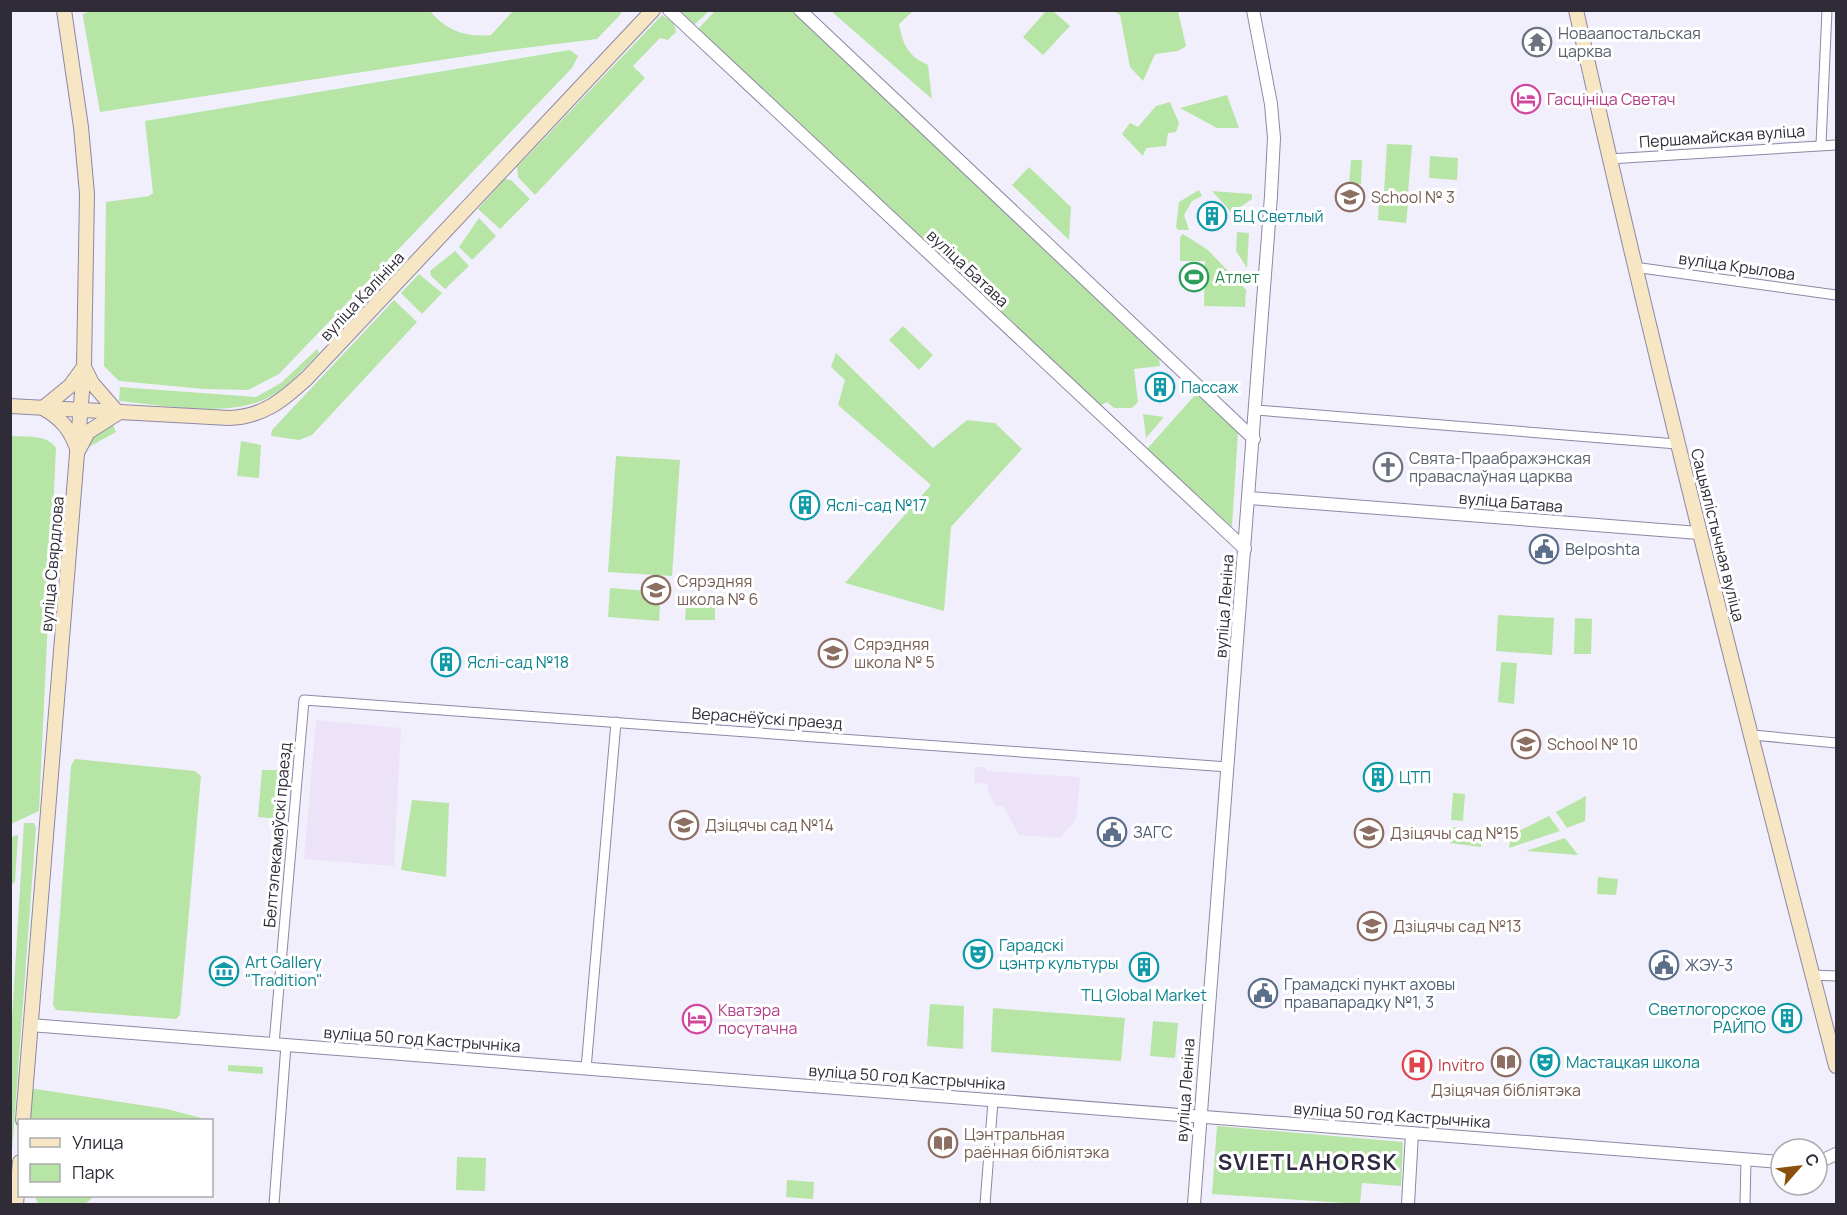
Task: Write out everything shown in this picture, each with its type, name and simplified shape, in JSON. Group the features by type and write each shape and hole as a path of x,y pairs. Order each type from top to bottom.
{"main road":[{"name":"вуліца Свярдлова","path":"23,1119 84,367 87,194 81,127 64,10"},
{"name":"вуліца Калініна","path":"10,406 242,418 267,410 283,400 470,206 653,10"},
{"name":"Сацыялістычная вуліца","path":"1576,10 1677,444 1836,1066"},
{"path":"84,367 92,383 118,413 88,432 78,451 71,432 60,417 43,408 70,386 84,367"},
{"path":"16,1204 18,1183"}],"street":[{"name":"вуліца Батава","path":"669,10 1245,549"},
{"path":"800,10 1254,439"},
{"name":"вуліца Леніна","path":"1194,1204 1199,1117 1254,439 1274,138 1271,104 1253,10"},
{"path":"1821,144 1827,10"},
{"name":"Першамайская вуліца","path":"1609,159 1821,144 1836,145"},
{"name":"вуліца Крылова","path":"1634,267 1836,295"},
{"path":"1256,410 1677,444"},
{"name":"вуліца Батава","path":"1249,498 1699,533"},
{"name":"Вераснёўскі праезд","path":"304,700 1228,767"},
{"name":"Белтэлекамаўскі праезд","path":"274,1204 280,1045 304,700"},
{"path":"586,1069 616,722"},
{"path":"1753,735 1836,743"},
{"path":"1813,975 1836,976"},
{"name":"вуліца 50 год Кастрычніка","path":"30,1025 1769,1161"},
{"path":"985,1204 993,1101"},
{"path":"1408,1204 1412,1133"},
{"path":"1745,1204 1746,1160"}],"shaded area":[{"path":"316,720 401,728 394,866 304,859"},
{"path":"975,767 985,767 986,771 1080,777 1076,820 1060,838 1019,835 1004,807 996,806 988,792 988,784 974,783"}],"green space":[{"path":"93,10 430,11 450,28 465,34 482,36 491,35 513,11 620,10 621,14 597,39 500,51 100,112 83,17 83,14"},
{"path":"1047,10 1053,11 1070,26 1043,55 1023,37"},
{"path":"677,11 709,11 693,26"},
{"path":"715,11 794,11 1158,351 1160,366 1134,369 1138,402 1132,408 1114,408 1107,402 1099,406 698,29"},
{"path":"831,11 913,11 899,24 905,44 911,54 928,65 932,99"},
{"path":"1114,11 1178,11 1186,46 1178,51 1155,54 1143,81 1130,67 1120,15"},
{"path":"662,15 674,23 676,32 668,40 660,38 633,66 645,78 535,195 518,177 517,167"},
{"path":"570,50 578,56 572,68 279,374 248,390 204,389 119,381 104,366 106,202 149,196 153,193 145,121"},
{"path":"1227,95 1239,128 1217,128 1180,108"},
{"path":"1170,102 1179,123 1176,132 1168,133 1166,146 1146,148 1143,156 1122,134 1130,123 1138,127 1156,106"},
{"path":"1387,144 1412,145 1408,193 1384,192"},
{"path":"1430,156 1458,158 1457,180 1429,178"},
{"path":"1351,160 1362,160 1361,184 1349,184"},
{"path":"1029,167 1071,207 1069,240 1012,185"},
{"path":"505,179 511,180 530,199 500,229 478,209"},
{"path":"1199,190 1202,196 1192,201 1184,215 1189,230 1178,230 1176,227 1179,202"},
{"path":"1212,191 1252,194 1252,199 1232,213"},
{"path":"1379,202 1408,204 1406,223 1378,220"},
{"path":"479,218 496,236 472,260 459,247"},
{"path":"1237,232 1249,233 1247,268 1236,251"},
{"path":"1183,234 1208,250 1246,290 1245,307 1204,306 1205,261 1180,261 1180,237"},
{"path":"455,251 469,266 445,289 431,276 430,271"},
{"path":"419,274 442,293 422,314 401,293"},
{"path":"394,300 417,322 312,435 299,440 271,436 272,430"},
{"path":"903,326 933,355 919,370 889,340"},
{"path":"317,349 319,353 290,382 278,392 255,403 218,409 197,409 119,401 120,387 256,397 281,383"},
{"path":"836,353 933,448 967,420 995,423 1022,449 951,527 944,611 845,583 931,485 838,405 845,380 831,367"},
{"path":"1196,394 1238,432 1232,527 1147,449"},
{"path":"1143,414 1164,417 1146,438"},
{"path":"112,423 116,432 87,448 89,438"},
{"path":"10,436 42,438 56,448 39,811 11,824"},
{"path":"241,441 261,445 259,478 237,476"},
{"path":"616,456 680,460 672,576 608,572"},
{"path":"610,588 661,592 659,621 608,617"},
{"path":"686,606 715,607 715,620 685,620"},
{"path":"1498,615 1554,618 1552,655 1496,651"},
{"path":"1575,618 1592,619 1591,654 1574,654"},
{"path":"1501,662 1517,663 1514,704 1498,702"},
{"path":"75,759 195,771 201,776 180,1015 176,1019 56,1010 53,1005 71,766"},
{"path":"262,770 285,770 281,819 258,817"},
{"path":"1453,793 1465,794 1463,821 1451,820"},
{"path":"1586,796 1585,821 1567,828 1556,812"},
{"path":"412,800 449,803 446,877 401,870"},
{"path":"1549,816 1560,831 1509,848 1511,835"},
{"path":"24,823 34,823 36,828 11,1165 11,1034"},
{"path":"1451,827 1483,830 1481,847 1450,843"},
{"path":"18,835 15,882 11,885 11,837"},
{"path":"1565,838 1578,855 1526,851"},
{"path":"1598,877 1618,879 1616,895 1597,894"},
{"path":"930,1004 964,1006 963,1049 927,1046"},
{"path":"993,1008 1125,1018 1121,1061 991,1052"},
{"path":"1153,1021 1178,1023 1175,1058 1150,1056"},
{"path":"228,1065 263,1067 263,1074 228,1071"},
{"path":"29,1088 167,1109 205,1119 25,1119"},
{"path":"1217,1126 1403,1142 1401,1186 1362,1183 1360,1204 1212,1194"},
{"path":"457,1157 486,1158 485,1191 456,1190"},
{"path":"787,1180 814,1182 813,1199 786,1197"},
{"path":"35,1197 94,1197 85,1204 38,1204"}],"place":[{"name":"Новаапостальская царква","path":"1537,42"},
{"name":"Гасцініца Светач","path":"1526,99"},
{"name":"School № 3","path":"1350,197"},
{"name":"БЦ Светлый","path":"1212,216"},
{"name":"Атлет","path":"1194,277"},
{"name":"Пассаж","path":"1160,387"},
{"name":"Свята-Праабражэнская праваслаўная царква","path":"1388,467"},
{"name":"Яслі-сад №17","path":"805,505"},
{"name":"Belposhta","path":"1544,549"},
{"name":"Сярэдняя школа № 6","path":"656,590"},
{"name":"Сярэдняя школа № 5","path":"833,653"},
{"name":"Яслі-сад №18","path":"446,662"},
{"name":"School № 10","path":"1526,744"},
{"name":"ЦТП","path":"1378,777"},
{"name":"Дзіцячы сад №14","path":"684,825"},
{"name":"ЗАГС","path":"1112,832"},
{"name":"Дзіцячы сад №15","path":"1369,833"},
{"name":"Дзіцячы сад №13","path":"1372,926"},
{"name":"Гарадскі цэнтр культуры","path":"978,954"},
{"name":"ЖЭУ-3","path":"1664,965"},
{"name":"ТЦ Global Market","path":"1144,967"},
{"name":"Art Gallery \"Tradition\"","path":"224,971"},
{"name":"Грамадскі пункт аховы правапарадку №1, 3","path":"1263,993"},
{"name":"Светлогорское РАЙПО","path":"1787,1018"},
{"name":"Кватэра посутачна","path":"697,1019"},
{"name":"Дзіцячая бібліятэка","path":"1506,1062"},
{"name":"Мастацкая школа","path":"1545,1062"},
{"name":"Invitro","path":"1417,1065"},
{"name":"Цэнтральная раённая бібліятэка","path":"943,1143"}],"district":[{"name":"SVIETLAHORSK","path":"1308,1162"}]}
